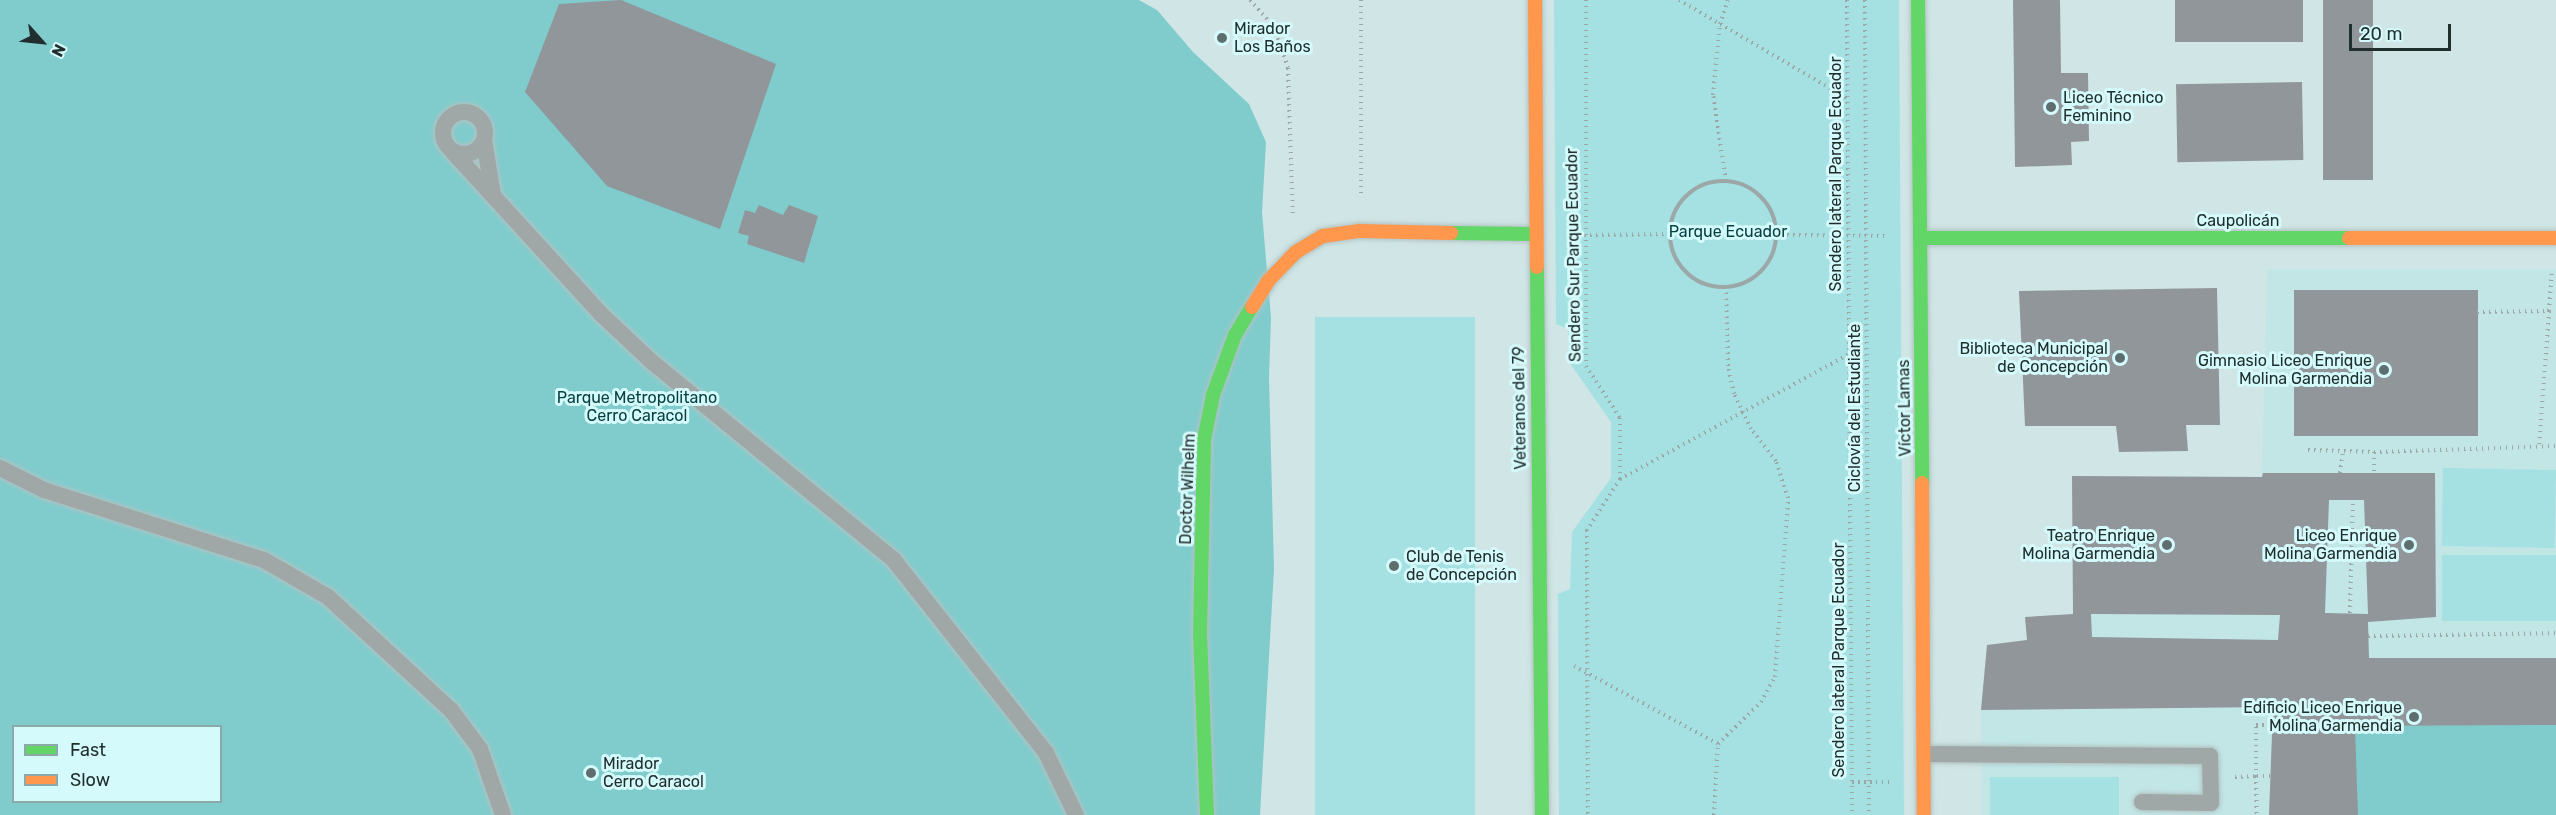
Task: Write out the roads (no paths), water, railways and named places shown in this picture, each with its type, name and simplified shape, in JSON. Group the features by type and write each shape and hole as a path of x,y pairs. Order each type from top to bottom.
{"street":[{"name":"Veteranos del 79","path":"1535,0 1534,234 1542,815"},
{"name":"Víctor Lamas","path":"1918,0 1924,815"},
{"name":"Doctor Wilhelm","path":"1207,815 1200,635 1204,440 1213,395 1235,335 1268,281 1296,252 1323,236 1360,231 1534,234"},
{"name":"Caupolicán","path":"1920,238 2556,238"}],"lane":[{"path":"493,196 482,121 474,114 462,111 452,115 445,123 444,138 453,152 493,196 602,315 652,362 893,559 1046,753 1076,815"},
{"path":"453,152 475,151 484,140"},
{"path":"0,468 44,490 264,560 328,597 451,710 480,749 503,815"},
{"path":"1925,754 2210,756 2211,803 2142,802"}],"place":[{"name":"Mirador Los Baños","path":"1222,38"},
{"name":"Liceo Técnico Feminino","path":"2051,107"},
{"name":"Biblioteca Municipal de Concepción","path":"2120,358"},
{"name":"Gimnasio Liceo Enrique Molina Garmendia","path":"2384,370"},
{"name":"Teatro Enrique Molina Garmendia","path":"2167,545"},
{"name":"Liceo Enrique Molina Garmendia","path":"2409,545"},
{"name":"Club de Tenis de Concepción","path":"1394,566"},
{"name":"Edificio Liceo Enrique Molina Garmendia","path":"2414,717"},
{"name":"Mirador Cerro Caracol","path":"591,773"}],"park label":[{"name":"Parque Ecuador","path":"1728,232"},
{"name":"Parque Metropolitano Cerro Caracol","path":"637,407"}]}
